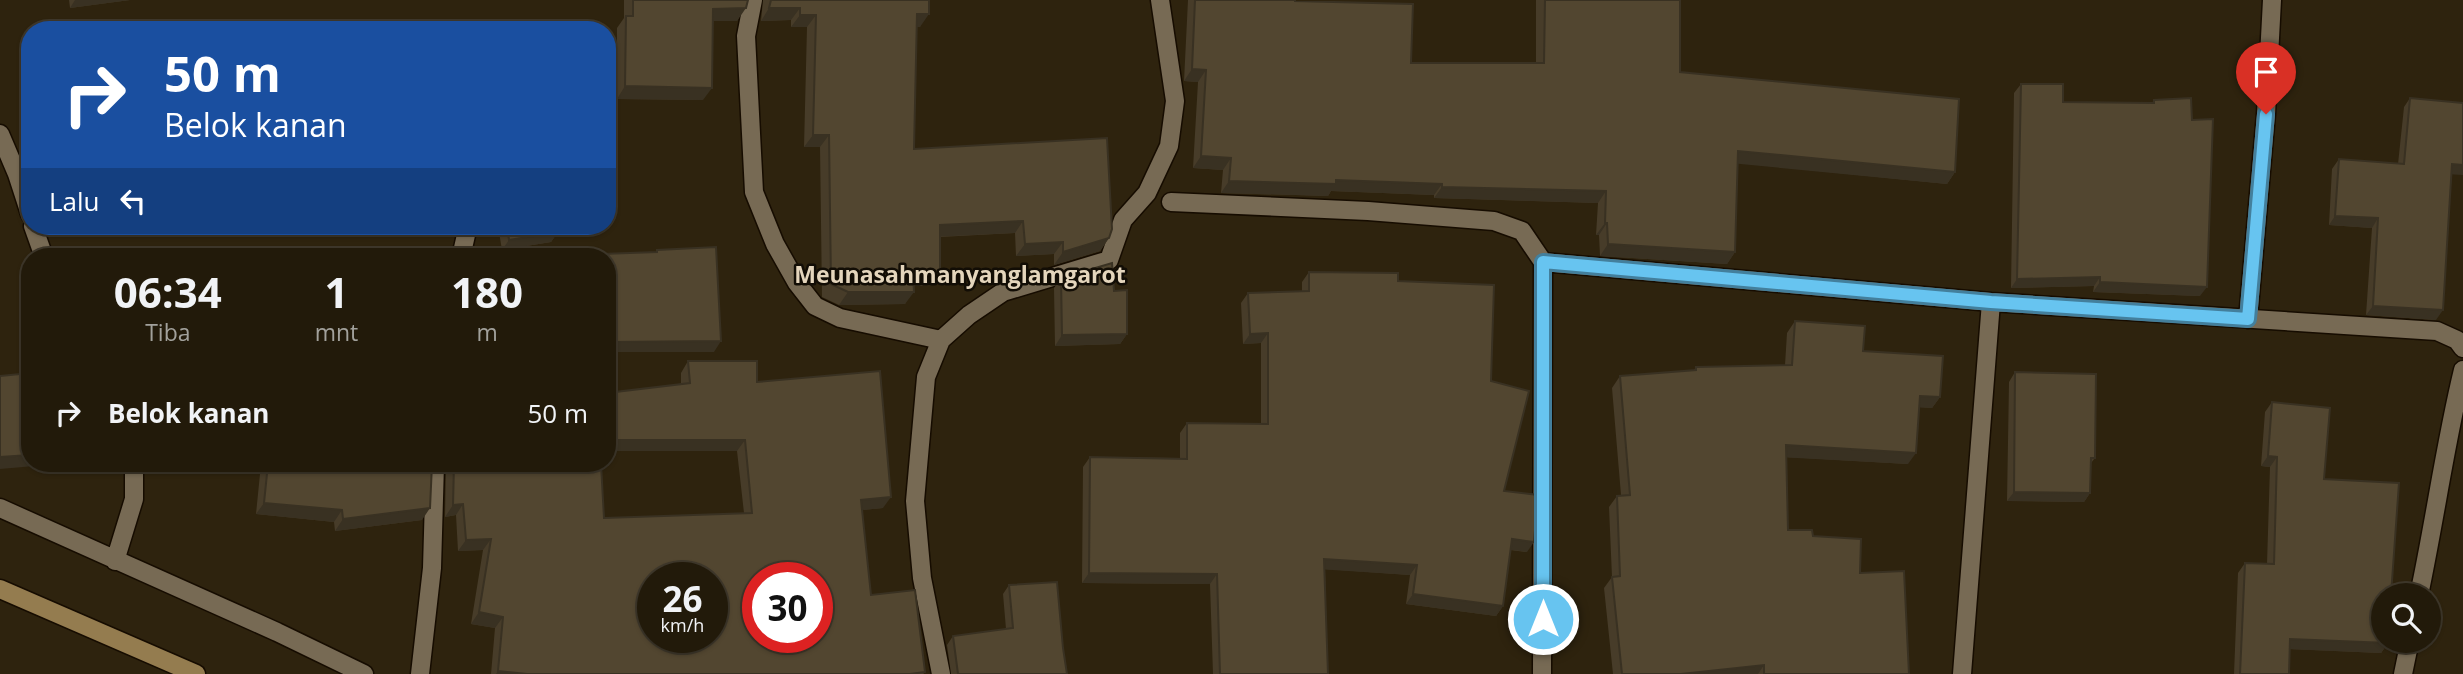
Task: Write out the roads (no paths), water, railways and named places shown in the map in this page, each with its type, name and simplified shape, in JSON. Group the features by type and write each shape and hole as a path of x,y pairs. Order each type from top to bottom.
{"street":[{"path":"753,0 746,36 754,192 775,244 797,283 815,306 840,318 941,340"},
{"path":"941,674 922,578 915,500 926,377 941,340 969,315 1003,292 1109,260 1123,219 1146,194 1169,146 1175,101 1160,0"},
{"path":"2248,319 2266,114 2272,0"},
{"path":"0,134 21,186"},
{"path":"1171,202 1368,211 1494,221 1522,231 1543,262 1542,674"},
{"path":"1543,262 1991,302 2437,331 2457,340 2463,348"},
{"path":"1962,674 1991,302"},
{"path":"2422,583 2446,439 2463,370"},
{"path":"115,561 134,499 134,472"},
{"path":"420,674 432,568 435,472"},
{"path":"0,508 364,674"},
{"path":"0,589 196,674"},
{"path":"2403,674 2407,653"}],"district":[{"name":"Meunasahmanyanglamgarot","path":"960,275"}]}
